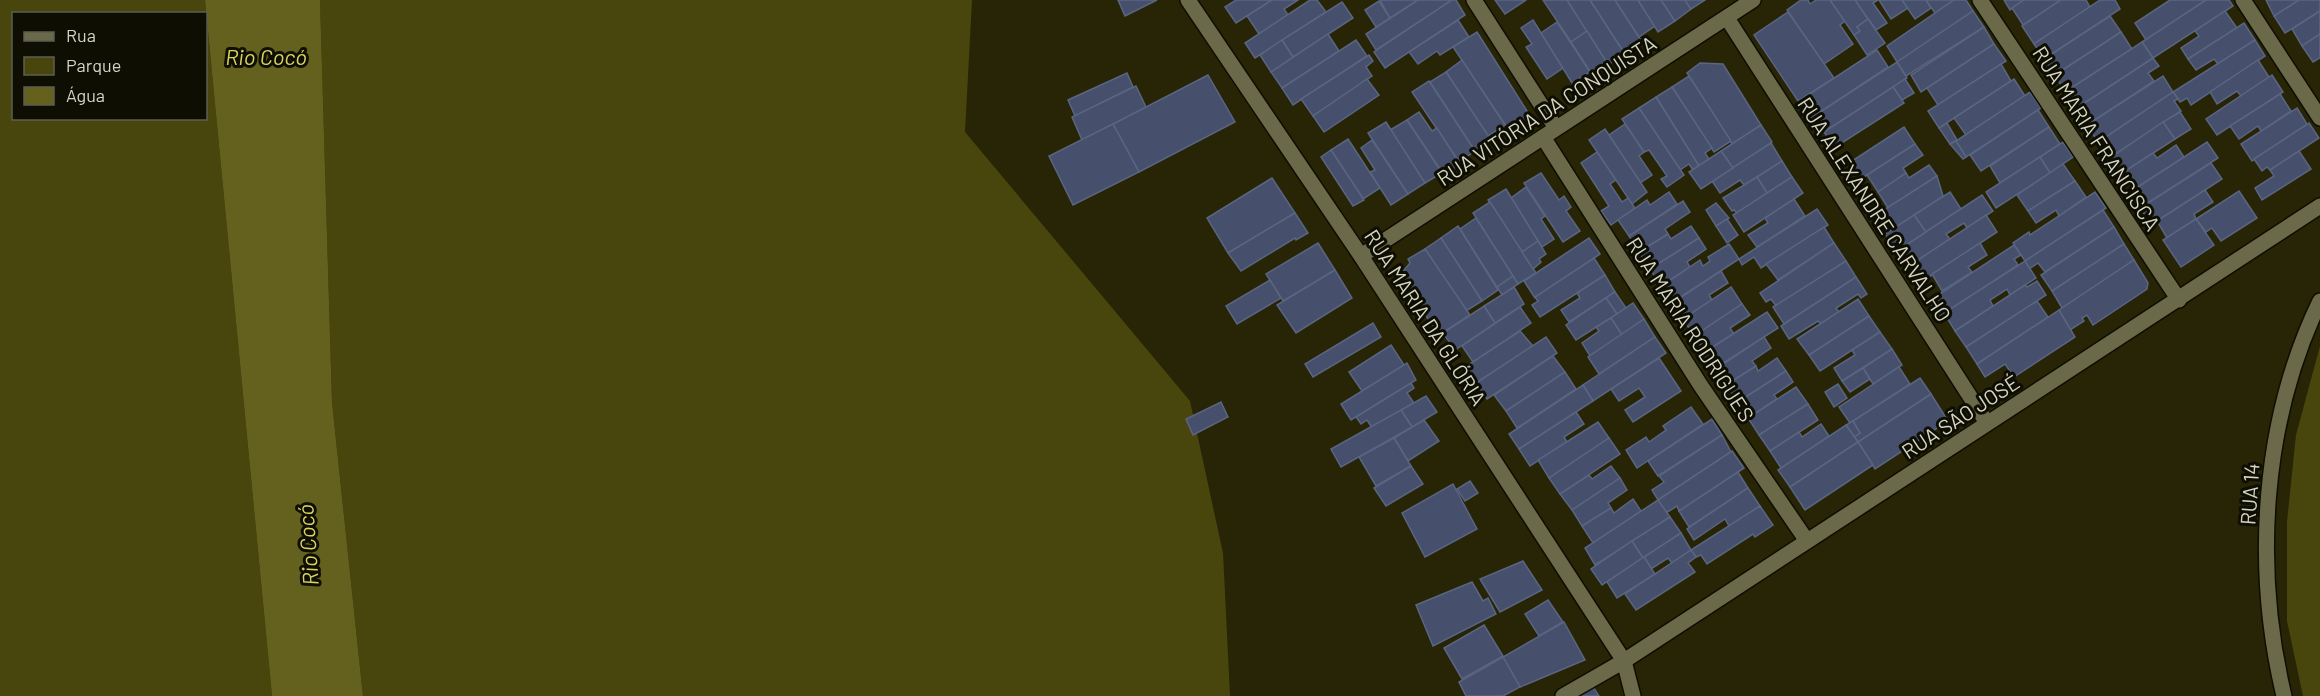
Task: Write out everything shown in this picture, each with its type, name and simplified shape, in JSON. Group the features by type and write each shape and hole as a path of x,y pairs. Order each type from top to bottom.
{"street":[{"name":"RUA MARIA DA GLÓRIA","path":"1188,0 1362,256 1624,661"},
{"name":"RUA MARIA RODRIGUES","path":"1474,0 1549,133 1701,386 1807,541"},
{"name":"RUA MARIA FRANCISCA","path":"1980,0 2179,300"},
{"path":"2243,0 2320,118"},
{"name":"RUA VITÓRIA DA CONQUISTA","path":"1362,256 1727,18 1743,3"},
{"name":"RUA ALEXANDRE CARVALHO","path":"1727,18 1987,423"},
{"name":"RUA SÃO JOSÉ","path":"1563,696 1624,661 2320,206"},
{"name":"RUA 14","path":"2284,696 2273,650 2269,597 2267,539 2272,459 2295,361 2320,301"},
{"path":"1624,661 1633,696"}],"green space":[{"path":"0,0 205,0 206,12 12,12 12,120 207,120 207,21 272,696 0,696"},
{"path":"320,0 972,0 965,132 1190,401 1223,553 1230,696 363,696 332,402"},
{"path":"2320,346 2320,696 2303,696 2287,621 2287,522 2296,435"}],"water":[{"name":"Rio Cocó","path":"205,0 320,0 332,402 363,696 272,696"}],"building":[{"path":"1118,0 1157,0 1125,16"},
{"path":"1236,0 1272,0 1236,23 1225,7"},
{"path":"1272,0 1298,0 1284,9 1288,15 1259,34 1247,16"},
{"path":"1310,0 1317,0 1326,12 1255,58 1245,43"},
{"path":"1380,0 1418,0 1390,18"},
{"path":"1418,0 1452,0 1376,50 1366,34"},
{"path":"1452,0 1456,0 1465,15 1385,68 1374,52"},
{"path":"1495,0 1526,0 1505,14"},
{"path":"1543,0 1567,0 1587,31 1571,42"},
{"path":"1567,0 1590,0 1625,54 1608,65"},
{"path":"1590,0 1615,0 1642,42 1625,54"},
{"path":"1615,0 1638,0 1655,26 1639,37"},
{"path":"1638,0 1661,0 1675,21 1658,32"},
{"path":"1661,0 1685,0 1691,9 1675,21"},
{"path":"1685,0 1705,0 1691,9"},
{"path":"1801,0 1808,0 1810,4 1816,0 1830,0 1845,21 1840,25 1853,44 1824,64 1787,10"},
{"path":"1830,0 1855,0 1868,19 1857,27 1860,31 1854,35"},
{"path":"1855,0 1878,0 1873,3 1887,23 1876,30"},
{"path":"1879,0 1902,0 1908,8 1891,19"},
{"path":"1902,0 1926,0 1931,8 1915,19"},
{"path":"1926,0 1954,0 1935,13"},
{"path":"1954,0 1966,0 1973,11 1897,62 1887,46"},
{"path":"2004,0 2024,0 2010,10"},
{"path":"2024,0 2061,0 2023,25 2012,8"},
{"path":"2061,0 2086,0 2090,7 2034,44 2022,26"},
{"path":"2100,0 2115,0 2120,9 2044,59 2034,44"},
{"path":"2170,0 2206,0 2146,40 2135,23"},
{"path":"2206,0 2229,0 2233,6 2153,58 2142,42"},
{"path":"2266,0 2299,0 2274,16"},
{"path":"2299,0 2320,0 2320,11 2285,33 2274,16"},
{"path":"1379,1 1390,18 1376,27 1365,10"},
{"path":"1342,2 1353,18 1293,57 1282,40"},
{"path":"1973,11 1984,27 1906,76 1897,62"},
{"path":"2225,11 2237,28 2188,59 2181,48 2199,36 2195,31"},
{"path":"2320,11 2320,34 2302,46 2292,29"},
{"path":"1788,12 1834,78 1798,101 1754,35"},
{"path":"2110,16 2121,32 2055,75 2044,59"},
{"path":"1868,19 1885,43 1867,55 1854,35 1860,31 1857,27"},
{"path":"1458,20 1469,37 1440,55 1437,51 1418,64 1409,52"},
{"path":"1533,20 1563,68 1547,79 1526,47 1532,44 1521,28"},
{"path":"1557,22 1590,72 1572,83 1541,33"},
{"path":"2244,23 2255,40 2218,64 2214,59 2196,70 2188,59"},
{"path":"1984,27 1994,44 1921,92 1911,75"},
{"path":"1587,31 1609,66 1593,76 1571,42"},
{"path":"1477,32 1527,111 1526,119 1508,129 1453,47"},
{"path":"2121,32 2132,49 2065,92 2055,75"},
{"path":"1328,34 1339,51 1282,88 1271,72"},
{"path":"2320,34 2320,58 2313,62 2302,46"},
{"path":"1282,40 1293,57 1271,72 1260,55"},
{"path":"1356,40 1367,56 1293,105 1282,88"},
{"path":"2255,40 2265,56 2191,105 2187,98 2180,102 2173,92"},
{"path":"2142,42 2153,58 2077,108 2065,92"},
{"path":"1994,44 2006,61 1938,105 1927,88"},
{"path":"1877,50 1888,67 1814,116 1802,99"},
{"path":"1369,55 1373,61 1366,67 1372,76 1313,116 1301,99"},
{"path":"2153,58 2159,66 2148,73 2154,81 2087,125 2077,108"},
{"path":"1462,60 1505,125 1488,136 1446,72"},
{"path":"2258,60 2269,77 2241,96 2237,91 2217,104 2210,92"},
{"path":"1897,62 1907,78 1821,134 1811,118"},
{"path":"1700,63 1723,64 1761,125 1732,144 1687,73"},
{"path":"2001,64 2011,81 1939,128 1928,111"},
{"path":"1446,72 1491,140 1475,151 1430,82"},
{"path":"1127,73 1133,87 1075,116 1068,100"},
{"path":"1208,75 1235,122 1139,172 1113,124"},
{"path":"2272,75 2283,92 2217,135 2206,119"},
{"path":"1689,76 1731,141 1714,152 1672,87"},
{"path":"2163,76 2173,92 2098,142 2087,125"},
{"path":"1367,79 1379,95 1324,132 1313,116"},
{"path":"1905,79 1914,93 1902,100 1893,87"},
{"path":"2014,79 2025,96 1966,135 1954,118"},
{"path":"1429,81 1475,151 1459,162 1412,92"},
{"path":"1136,86 1146,107 1082,140 1072,117"},
{"path":"1672,87 1712,148 1705,153 1709,159 1699,166 1656,97"},
{"path":"1893,87 1904,103 1834,148 1824,132"},
{"path":"2030,92 2041,108 1966,157 1956,141"},
{"path":"2173,92 2178,99 2174,101 2181,111 2114,155 2103,139"},
{"path":"2280,94 2291,111 2261,131 2258,126 2239,139 2230,126"},
{"path":"1656,97 1699,166 1693,170 1689,164 1680,170 1639,108"},
{"path":"1639,108 1684,175 1667,187 1661,179 1667,176 1649,150 1644,152 1622,119"},
{"path":"2297,108 2307,124 2252,161 2241,144"},
{"path":"2038,110 2049,127 1981,171 1970,155"},
{"path":"1419,112 1432,131 1437,128 1460,164 1444,175 1407,120"},
{"path":"2180,112 2191,129 2175,139 2163,122"},
{"path":"1407,120 1442,173 1425,183 1390,130"},
{"path":"1386,122 1425,183 1408,194 1368,133"},
{"path":"2163,122 2175,139 2121,174 2110,158"},
{"path":"1947,123 1957,140 1950,144 1939,128"},
{"path":"2309,123 2319,138 2270,170 2267,167 2262,171 2254,159"},
{"path":"1113,124 1139,172 1073,205 1049,156"},
{"path":"1625,124 1644,152 1639,156 1652,175 1640,183 1609,135"},
{"path":"1761,125 1772,142 1733,168 1721,151"},
{"path":"1904,127 1915,144 1861,179 1849,163"},
{"path":"2049,127 2060,144 2000,183 1990,166"},
{"path":"1605,129 1647,192 1632,204 1589,140"},
{"path":"1348,139 1380,188 1363,199 1331,150"},
{"path":"1372,140 1408,194 1391,205 1370,172 1375,170 1361,148"},
{"path":"1956,141 1966,157 1963,159 1950,144"},
{"path":"2063,142 2073,157 2050,173 2040,157"},
{"path":"2207,142 2218,158 2140,208 2130,192"},
{"path":"1771,143 1782,161 1744,185 1740,180 1720,193 1712,181"},
{"path":"1915,144 1923,155 1903,168 1906,173 1878,192 1867,175"},
{"path":"2176,145 2184,157 2136,188 2125,171 2153,153 2157,158"},
{"path":"1331,150 1364,200 1353,206 1321,157"},
{"path":"1721,151 1733,168 1701,189 1689,172"},
{"path":"2299,151 2311,169 2262,200 2255,188 2274,176 2270,170"},
{"path":"1597,152 1616,180 1610,184 1622,202 1628,198 1635,208 1611,225 1601,211 1609,206 1581,163"},
{"path":"2040,157 2050,173 1996,208 1986,192"},
{"path":"1782,161 1792,177 1767,193 1757,177"},
{"path":"2211,163 2222,179 2151,225 2140,208"},
{"path":"2063,164 2075,181 2028,211 2017,195"},
{"path":"1929,165 1937,176 1888,208 1878,192 1906,173 1909,178"},
{"path":"1541,173 1559,200 1564,196 1571,207 1566,211 1580,231 1563,242 1524,183"},
{"path":"1937,176 1943,196 1891,231 1879,213"},
{"path":"1757,177 1767,193 1737,213 1732,211 1723,198"},
{"path":"1792,177 1803,193 1744,232 1733,215"},
{"path":"1272,178 1295,213 1228,253 1207,218"},
{"path":"2075,181 2086,197 2059,216 2056,210 2036,223 2028,211"},
{"path":"1526,187 1545,216 1541,219 1554,239 1542,247 1511,198"},
{"path":"1506,189 1538,241 1522,252 1488,200"},
{"path":"2205,190 2213,202 2194,214 2196,219 2167,238 2157,221"},
{"path":"2239,191 2257,218 2221,241 2212,228 2206,232 2196,219"},
{"path":"1669,192 1677,204 1629,236 1618,220 1647,200 1650,205"},
{"path":"1950,192 1961,209 1926,232 1914,215"},
{"path":"2095,192 2106,208 2025,261 2013,243 2029,232 2030,235"},
{"path":"1982,195 1993,211 1967,228 1964,223 1946,234 1950,239 1912,264 1901,248"},
{"path":"1794,199 1805,216 1757,247 1748,235 1768,223 1765,218"},
{"path":"1683,201 1690,212 1665,229 1668,234 1639,252 1629,236"},
{"path":"1490,202 1536,273 1518,284 1473,213"},
{"path":"1716,203 1729,218 1716,226 1706,210"},
{"path":"1817,209 1828,225 1761,268 1754,257 1742,265 1739,259"},
{"path":"2103,210 2114,227 2045,272 2038,263 2029,269 2025,261"},
{"path":"1295,213 1308,233 1296,240 1295,238 1241,271 1228,253"},
{"path":"1914,215 1926,232 1897,251 1885,234"},
{"path":"1986,215 1997,232 1923,281 1912,264"},
{"path":"1476,218 1513,276 1497,287 1460,229"},
{"path":"1727,219 1738,235 1727,243 1716,226"},
{"path":"2196,219 2214,245 2181,267 2163,240"},
{"path":"1458,226 1498,290 1482,301 1441,238"},
{"path":"1691,226 1699,238 1650,269 1639,252 1668,234 1671,239"},
{"path":"1824,227 1834,243 1778,280 1766,264"},
{"path":"2114,227 2124,244 2052,291 2041,275"},
{"path":"1441,238 1482,301 1466,311 1425,249"},
{"path":"1589,238 1600,254 1535,298 1524,281"},
{"path":"1699,238 1706,249 1687,262 1690,267 1661,286 1650,269"},
{"path":"1538,241 1546,254 1539,259 1541,262 1533,269 1522,252"},
{"path":"1318,243 1335,270 1283,301 1266,274"},
{"path":"1834,243 1846,261 1776,306 1771,299 1766,302 1760,293"},
{"path":"1980,243 1987,255 1968,267 1972,272 1942,291 1932,274"},
{"path":"1729,244 1739,259 1670,304 1659,288 1700,260 1703,266 1710,261 1708,257"},
{"path":"2124,244 2134,260 2062,308 2052,291"},
{"path":"2014,245 2021,255 2014,259 2018,265 1939,317 1929,301"},
{"path":"1425,249 1470,315 1439,335 1399,276 1410,263 1408,259"},
{"path":"1594,258 1605,275 1540,317 1532,305 1538,301 1535,297"},
{"path":"2134,260 2148,283 2147,289 2093,325 2087,315 2082,318 2084,321 2070,330 2059,310"},
{"path":"1846,261 1856,277 1784,324 1773,307"},
{"path":"2025,261 2036,278 2010,295 2007,289 1990,300 1993,306 1955,331 1944,313"},
{"path":"1335,270 1352,298 1296,333 1277,305"},
{"path":"1721,271 1728,283 1709,295 1712,300 1683,319 1672,303"},
{"path":"1605,275 1615,292 1569,322 1561,310 1580,298 1577,293"},
{"path":"1513,276 1518,284 1502,295 1497,287"},
{"path":"1856,277 1867,294 1861,298 1858,294 1836,308 1839,312 1821,324 1818,321 1789,339 1781,326"},
{"path":"1270,280 1281,298 1237,324 1226,306"},
{"path":"2037,281 2046,295 1966,347 1955,331 2025,285 2027,287"},
{"path":"1514,287 1524,304 1495,323 1484,306"},
{"path":"1731,287 1742,304 1694,336 1683,319"},
{"path":"1615,292 1626,308 1617,314 1606,298"},
{"path":"1606,298 1617,314 1576,340 1566,325"},
{"path":"1858,299 1869,316 1809,355 1797,339"},
{"path":"2037,301 2048,317 1977,364 1966,347"},
{"path":"1633,303 1644,319 1622,335 1611,318"},
{"path":"1742,304 1750,315 1730,328 1734,334 1705,352 1694,336"},
{"path":"1484,306 1495,323 1455,350 1443,333"},
{"path":"1520,307 1531,323 1473,362 1462,346"},
{"path":"2059,310 2075,337 2014,377 2005,364 1985,377 1977,364"},
{"path":"1767,312 1778,328 1711,371 1700,355"},
{"path":"1869,316 1880,332 1820,371 1809,355"},
{"path":"1611,318 1622,335 1590,356 1582,343 1599,331 1596,327"},
{"path":"1644,319 1655,337 1599,374 1588,357"},
{"path":"1373,323 1381,337 1313,377 1305,364"},
{"path":"1520,331 1533,346 1476,383 1465,367"},
{"path":"1880,332 1892,349 1842,381 1834,368 1855,355 1852,350"},
{"path":"1546,337 1557,353 1487,399 1476,383"},
{"path":"1655,337 1666,353 1593,401 1583,385"},
{"path":"1764,337 1771,348 1752,361 1756,366 1726,385 1716,369"},
{"path":"1391,345 1404,365 1362,391 1349,372"},
{"path":"1892,349 1902,365 1873,384 1863,368"},
{"path":"1553,356 1565,372 1506,411 1494,395"},
{"path":"1659,358 1681,391 1633,422 1625,410 1645,397 1639,388 1619,401 1611,389"},
{"path":"1777,358 1786,371 1738,402 1726,385 1756,366 1758,371"},
{"path":"1407,363 1416,380 1351,420 1341,404"},
{"path":"1899,367 1910,384 1850,423 1839,407"},
{"path":"1863,368 1870,379 1850,392 1842,381"},
{"path":"1786,371 1793,382 1774,395 1777,399 1748,418 1738,402"},
{"path":"1565,372 1576,389 1517,428 1506,411"},
{"path":"1920,378 1931,394 1858,442 1854,437 1860,433 1853,421"},
{"path":"1411,383 1414,388 1407,393 1414,403 1372,428 1367,420 1361,424 1356,417"},
{"path":"1838,384 1847,398 1834,407 1825,392"},
{"path":"1583,385 1593,401 1519,449 1509,434"},
{"path":"1796,387 1808,404 1759,435 1748,418"},
{"path":"1931,394 1948,421 1875,469 1858,442"},
{"path":"1426,396 1437,412 1412,427 1401,410"},
{"path":"1221,402 1228,417 1193,435 1186,419"},
{"path":"1808,404 1818,420 1770,451 1759,435"},
{"path":"1691,407 1703,424 1637,468 1626,450 1646,437 1649,442 1666,430 1663,426"},
{"path":"1401,410 1412,427 1341,467 1331,449"},
{"path":"1576,412 1584,424 1564,437 1567,442 1530,466 1519,449"},
{"path":"1712,419 1722,435 1658,476 1648,461"},
{"path":"1424,420 1439,441 1408,461 1394,438"},
{"path":"1853,421 1860,433 1854,437 1846,425"},
{"path":"1598,422 1609,438 1549,478 1538,460"},
{"path":"1821,424 1829,436 1781,468 1770,451 1799,432 1802,437"},
{"path":"1846,425 1858,442 1790,487 1778,470"},
{"path":"1722,435 1731,452 1658,500 1652,490 1664,482 1659,476"},
{"path":"1394,438 1411,466 1376,486 1359,457"},
{"path":"1609,438 1620,454 1560,494 1549,478"},
{"path":"1858,442 1873,465 1805,510 1790,487"},
{"path":"1732,451 1744,468 1679,511 1677,506 1666,513 1658,500"},
{"path":"1411,466 1423,484 1386,506 1374,488"},
{"path":"1611,466 1620,478 1572,510 1560,494 1589,475 1592,479"},
{"path":"1738,472 1748,488 1689,527 1679,511"},
{"path":"1620,478 1627,490 1608,503 1611,508 1582,526 1572,510"},
{"path":"1470,481 1478,493 1465,501 1457,489"},
{"path":"1453,484 1477,529 1425,557 1402,513"},
{"path":"1748,488 1760,506 1729,526 1725,519 1694,540 1687,529"},
{"path":"1633,499 1641,511 1593,543 1582,526 1611,508 1614,513"},
{"path":"1658,500 1670,517 1595,565 1585,548"},
{"path":"1760,506 1773,525 1755,537 1753,534 1707,564 1701,555 1696,557 1691,550"},
{"path":"1670,517 1681,533 1643,558 1632,541"},
{"path":"1681,533 1691,550 1672,563 1668,558 1651,569 1644,557"},
{"path":"1632,541 1643,558 1602,585 1591,569"},
{"path":"1691,550 1696,557 1688,563 1695,572 1636,610 1625,594"},
{"path":"1644,557 1655,574 1617,598 1607,582"},
{"path":"1523,561 1542,590 1500,612 1480,579"},
{"path":"1472,582 1483,601 1488,598 1496,614 1433,646 1416,605"},
{"path":"1548,600 1563,622 1539,636 1525,614"},
{"path":"1564,622 1585,660 1520,687 1503,657"},
{"path":"1484,625 1503,656 1462,679 1444,648"},
{"path":"1503,657 1520,687 1503,696 1466,696 1459,682"},
{"path":"1591,684 1599,696 1573,696"}]}
